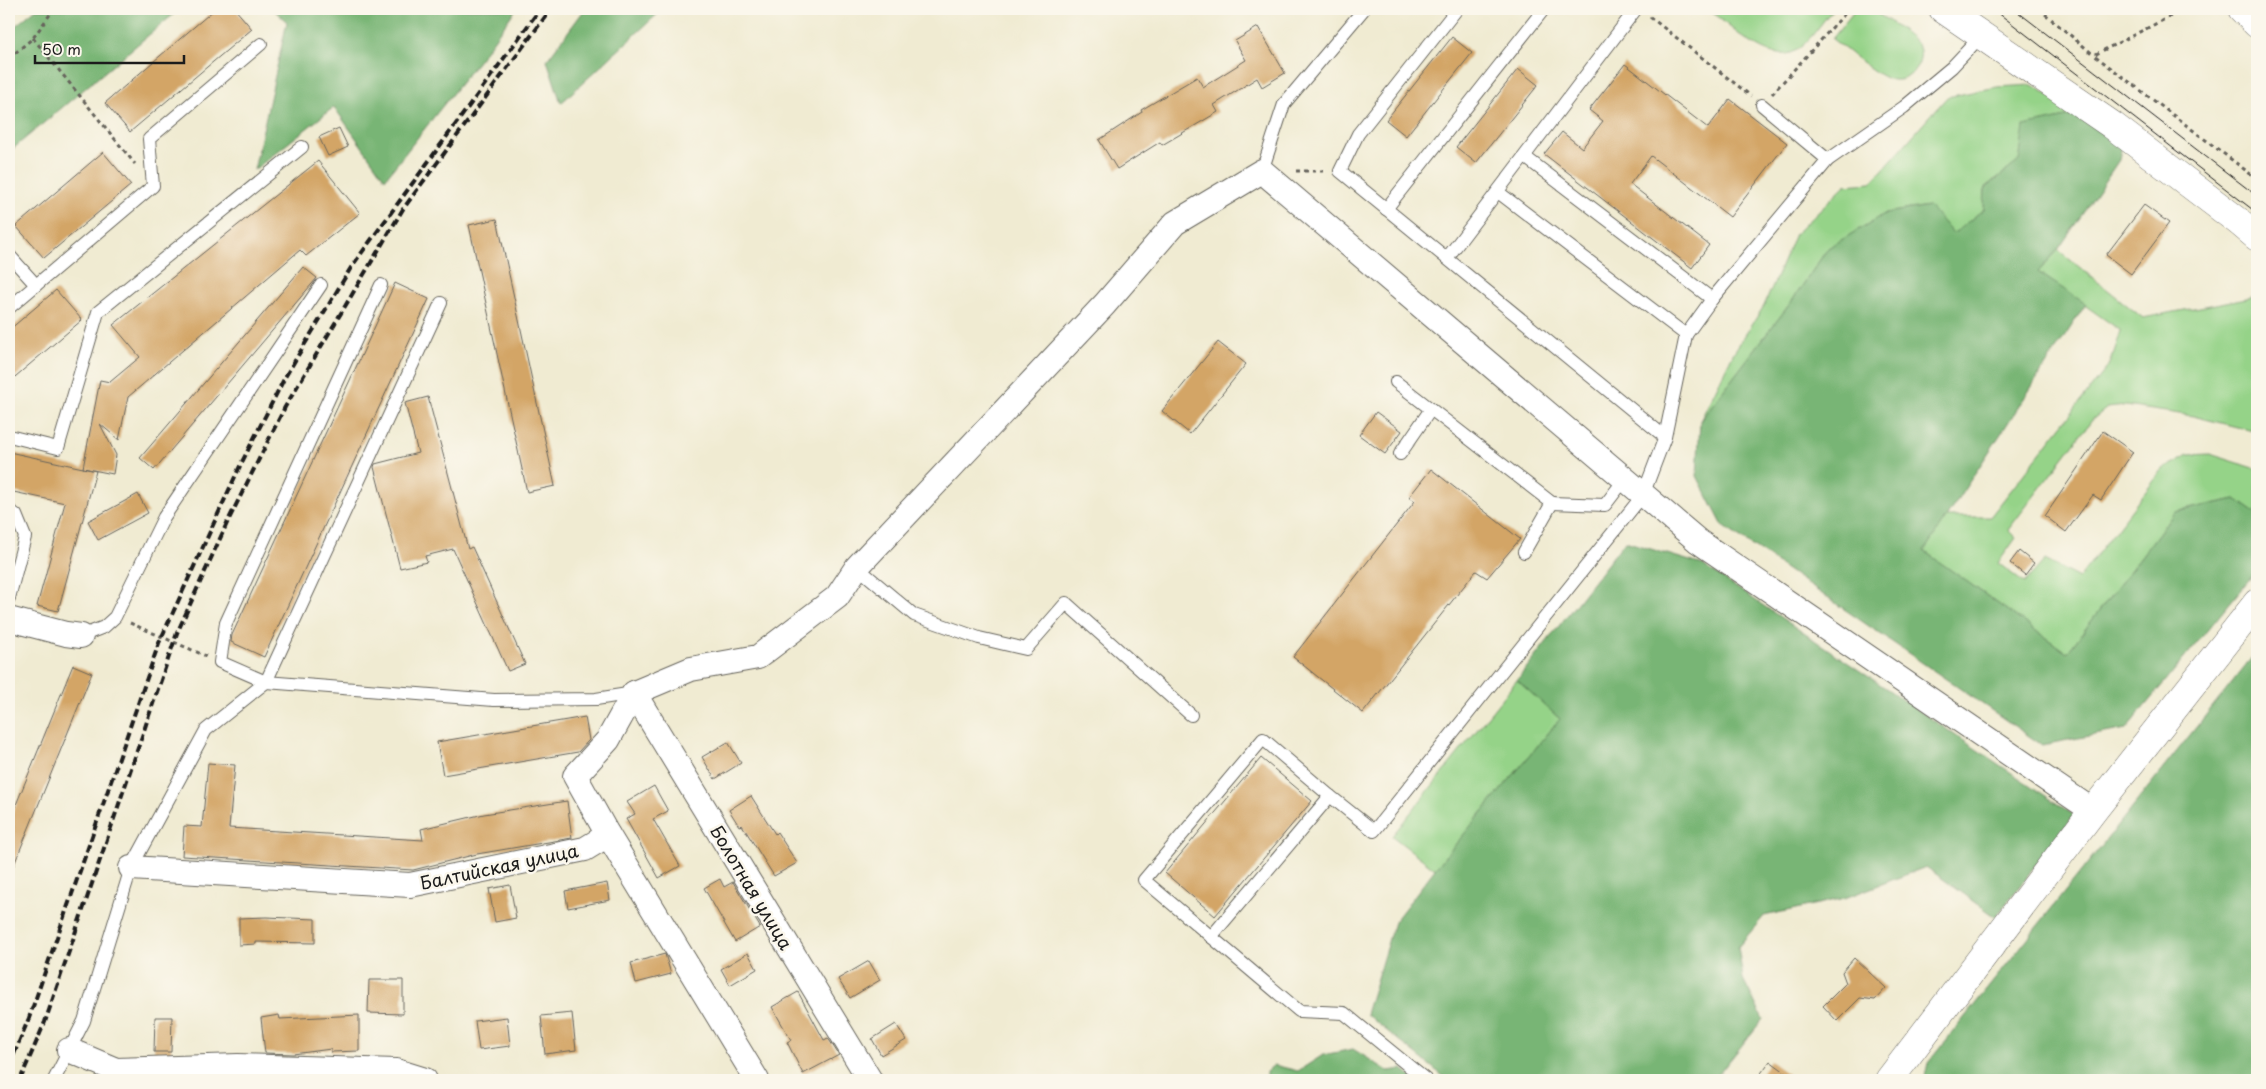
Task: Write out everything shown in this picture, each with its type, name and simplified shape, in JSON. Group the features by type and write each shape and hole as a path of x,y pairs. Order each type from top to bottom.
{"main road":[{"path":"1943,9 2112,125 2238,220 2257,237"},
{"path":"2242,9 2257,24"},
{"path":"1889,1080 2093,811 2257,603"}],"street":[{"path":"757,1080 608,835 575,776 608,740 634,693 691,669 758,657 837,597 857,567 1105,304 1175,223 1262,172 1698,541 2093,811"},
{"path":"9,619 66,634 81,636"},
{"name":"Болотная улица","path":"634,693 870,1080"},
{"name":"Балтийская улица","path":"130,868 410,885 585,849 608,835"},
{"path":"69,1050 116,1070 238,1066 396,1071 425,1080"}],"lane":[{"path":"1262,172 1284,104 1364,9"},
{"path":"1457,9 1358,134 1340,171 1665,437"},
{"path":"1386,209 1544,9"},
{"path":"1447,258 1641,12"},
{"path":"1426,1080 1344,1013 1299,1011 1144,880 1263,739 1374,831 1643,495 1665,437 1686,335 1712,299 1828,160 1904,107 1952,68 1982,35"},
{"path":"9,308 153,186 149,139 261,44"},
{"path":"1762,105 1828,160"},
{"path":"9,436 58,448 98,312 302,146"},
{"path":"1525,157 1712,299"},
{"path":"1498,192 1686,335"},
{"path":"9,255 36,285"},
{"path":"81,636 104,627 115,616 164,517 322,285"},
{"path":"381,285 226,623 220,662 266,682 494,700 596,699 634,693"},
{"path":"54,1080 84,1021 130,868 206,730 266,682 441,303"},
{"path":"1396,382 1552,503 1605,505 1625,479"},
{"path":"1400,454 1431,410"},
{"path":"1524,552 1552,503"},
{"path":"9,510 16,515 25,537 9,598"},
{"path":"857,567 914,615 979,638 1026,649 1066,603 1191,715"},
{"path":"1211,936 1330,796"}],"path":[{"path":"9,58 34,38 54,9"},
{"path":"1641,12 1762,105 1849,9"},
{"path":"2039,9 2094,55 2257,179"},
{"path":"2094,55 2185,9"},
{"path":"34,38 153,186"},
{"path":"1262,172 1340,171"},
{"path":"115,616 220,662"}],"green space":[{"path":"36,9 180,9 9,152 9,31"},
{"path":"273,9 516,9 482,56 385,179 334,107 254,170 287,22"},
{"path":"585,9 663,9 561,103 547,60"},
{"path":"1708,9 1833,9 1802,46 1786,54 1763,49 1750,42"},
{"path":"1856,9 1871,10 1898,27 1916,43 1919,47 1920,60 1913,72 1902,79 1889,79 1868,67 1832,39"},
{"path":"2032,85 2080,114 2025,126 2020,161 1985,187 1984,209 1953,234 1928,206 1886,213 1828,248 1792,301 1700,421 1734,352 1764,306 1795,234 1845,185 1871,183 1947,97 1997,87"},
{"path":"2080,114 2122,145 2119,160 2058,250 2038,272 2086,304 1924,551 2067,653 2175,512 2236,499 2257,514 2257,570 2126,729 2042,745 1723,526 1697,476 1700,421 1792,301 1828,248 1886,213 1929,206 1953,234 1984,209 1985,188 2019,161 2024,126"},
{"path":"2058,250 2143,318 2257,296 2257,432 2193,416 2126,406 2107,408 2093,419 2008,530 2016,538 1998,563 2024,583 2045,560 2079,578 2163,469 2188,455 2210,454 2257,469 2257,514 2236,499 2175,512 2067,653 1924,551 1946,517 1990,517 2110,364 2121,331 2038,272"},
{"path":"1625,541 1703,565 2074,815 1996,917 1926,867 1845,898 1764,916 1738,947 1743,979 1763,1019 1714,1080 1448,1080 1366,1014 1394,922 1435,869 1560,719 1517,680"},
{"path":"2257,651 2257,1080 1924,1080 1928,1063"},
{"path":"1517,680 1560,719 1435,869 1392,836"},
{"path":"1353,1049 1388,1071 1402,1069 1415,1080 1266,1080 1266,1072 1274,1065 1298,1071 1323,1055"}],"building":[{"path":"215,9 235,9 252,29 130,132 105,103"},
{"path":"1258,27 1285,73 1262,87 1257,78 1214,105 1218,112 1162,145 1160,142 1117,169 1099,140 1142,112 1141,110 1197,77 1203,87 1246,60 1235,41"},
{"path":"1452,37 1472,53 1406,136 1386,120"},
{"path":"1625,64 1708,128 1730,99 1787,143 1730,217 1651,156 1630,184 1709,245 1692,268 1544,154 1562,132 1582,148 1603,121 1589,110"},
{"path":"1518,69 1538,85 1476,163 1456,147"},
{"path":"339,128 348,147 328,156 319,137"},
{"path":"103,152 131,185 44,258 16,226"},
{"path":"318,161 360,213 306,256 300,250 128,397 119,440 100,424 116,455 113,474 83,468 100,380 110,382 140,357 113,325"},
{"path":"2144,205 2169,223 2131,274 2106,255"},
{"path":"497,219 555,486 527,492 469,225"},
{"path":"303,267 317,278 154,470 140,458"},
{"path":"395,283 429,299 264,657 231,642 232,635"},
{"path":"56,290 82,320 9,382 9,330"},
{"path":"1218,342 1246,364 1190,434 1162,411"},
{"path":"428,397 468,549 472,547 525,664 508,671 453,549 425,556 427,562 400,568 374,467 375,464 418,453 405,403"},
{"path":"1376,412 1402,431 1385,454 1359,435"},
{"path":"2103,431 2133,452 2101,500 2093,495 2066,532 2045,516"},
{"path":"9,452 96,471 58,611 37,606 65,503 9,491"},
{"path":"1431,469 1520,539 1487,578 1476,571 1363,713 1293,657 1415,501 1409,497"},
{"path":"138,494 148,513 98,540 88,521"},
{"path":"2019,551 2034,563 2025,575 2010,563"},
{"path":"73,665 92,673 9,877 9,822"},
{"path":"585,717 589,740 578,752 443,775 437,742"},
{"path":"728,742 741,763 715,779 702,757"},
{"path":"1261,758 1312,801 1215,916 1165,873"},
{"path":"208,763 235,765 229,828 423,840 421,829 484,814 567,801 572,838 477,854 413,870 182,856 184,826 202,827"},
{"path":"654,786 668,811 653,819 680,866 659,878 626,819 635,814 627,802"},
{"path":"751,796 775,834 777,832 797,863 774,876 742,825 739,826 729,810"},
{"path":"720,879 724,887 733,882 760,927 735,942 704,888"},
{"path":"607,883 610,900 568,908 565,891"},
{"path":"510,885 516,918 495,922 489,889"},
{"path":"239,918 315,919 315,943 256,942 256,944 239,945"},
{"path":"748,953 757,969 730,985 721,969"},
{"path":"665,954 671,974 636,983 631,963"},
{"path":"1854,958 1886,988 1875,1000 1860,998 1837,1021 1823,1006 1846,983 1842,972"},
{"path":"869,961 880,980 850,998 838,979"},
{"path":"369,980 403,980 403,1014 368,1013"},
{"path":"798,992 824,1040 828,1038 839,1055 803,1074 787,1042 791,1040 772,1007"},
{"path":"572,1013 576,1050 545,1054 541,1016"},
{"path":"279,1015 280,1019 359,1015 359,1051 331,1052 331,1049 293,1054 265,1053 261,1018"},
{"path":"155,1017 172,1017 171,1052 154,1052"},
{"path":"507,1017 510,1046 479,1050 475,1021"},
{"path":"896,1024 906,1040 881,1055 872,1039"},
{"path":"1770,1061 1796,1080 1756,1080"}],"tram line":[{"path":"1993,9 2257,213"},
{"path":"2014,9 2257,196"}],"railway":[{"path":"9,1066 29,1018 159,643 240,466 285,377 352,266 540,9"},
{"path":"20,1080 45,1022 177,633 228,521 285,407 403,209 551,9"}]}
